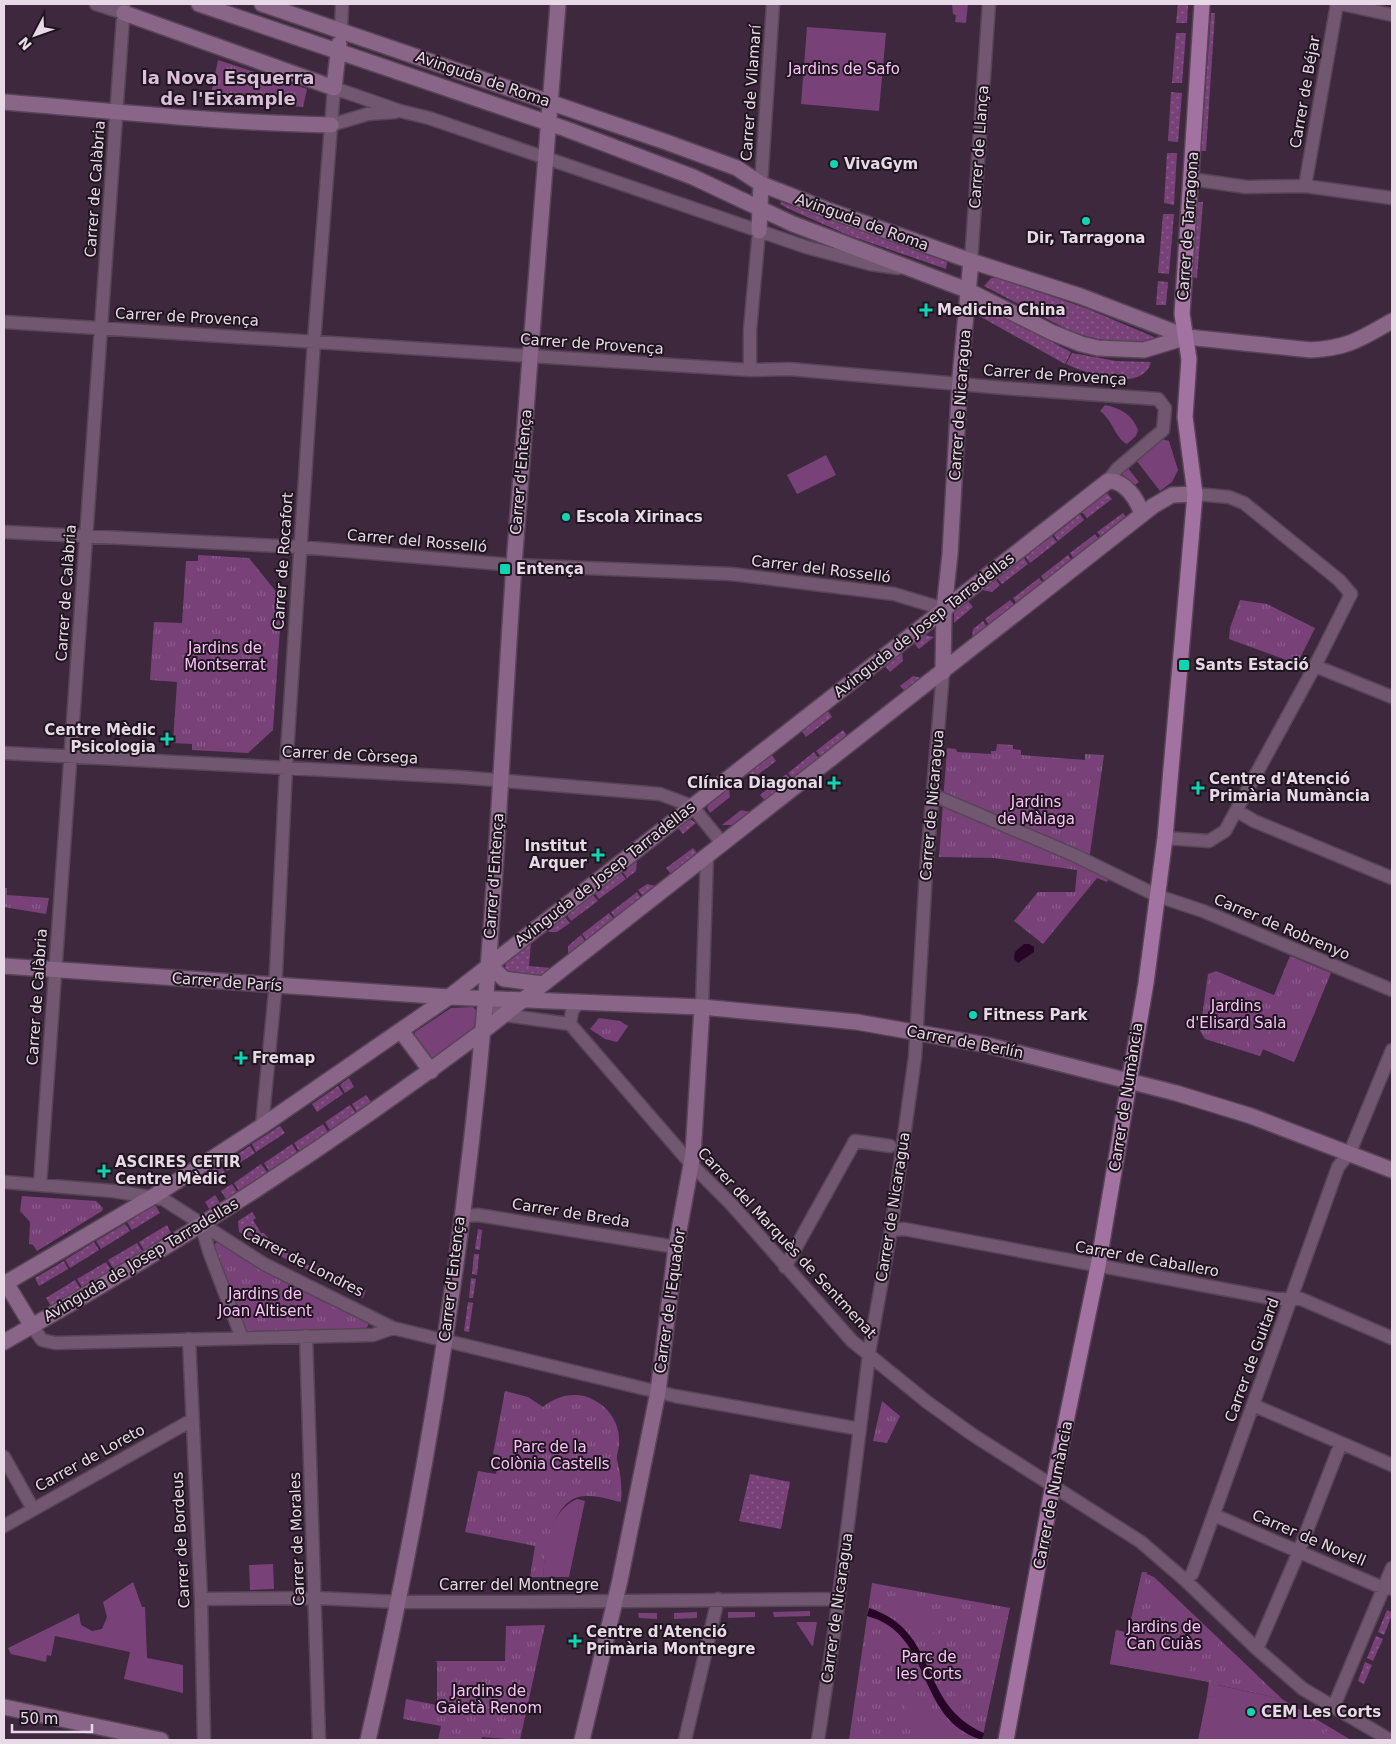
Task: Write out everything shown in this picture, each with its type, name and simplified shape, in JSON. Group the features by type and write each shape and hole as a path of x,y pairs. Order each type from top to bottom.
{"main road":[{"name":"Avinguda de Roma","path":"199,4 549,123 693,177 793,224 968,290 1050,332 1090,346 1144,350 1187,337"},
{"name":"Avinguda de Roma","path":"262,4 737,168 762,184 971,261 1080,296 1187,337"},
{"name":"Carrer d'Entença","path":"368,1740 399,1602 445,1342 479,1064 489,965 514,565 558,4"},
{"name":"Carrer de Tarragona","path":"1188,447 1185,417 1189,359 1182,314 1202,4"},
{"path":"124,8 334,88 341,31"},
{"path":"4,102 117,113 286,124 331,125"},
{"path":"759,231 762,184"},
{"name":"Carrer de Llança","path":"968,290 971,261"},
{"name":"Carrer de Nicaragua","path":"943,672 944,609 950,554 960,383 968,290"},
{"path":"1187,337 1310,350 1331,349 1352,344 1392,321"},
{"name":"Carrer de Numància","path":"1006,1740 1053,1485 1098,1266 1158,896 1165,838 1195,494 1188,447"},
{"path":"1108,481 1121,483 1133,497 1142,515"},
{"name":"Avinguda de Josep Tarradellas","path":"5,1284 154,1196 262,1126 450,997 1108,481"},
{"name":"Avinguda de Josep Tarradellas","path":"4,1342 201,1224 366,1116 504,1015 1142,515 1164,499 1182,493 1195,494"},
{"path":"489,965 504,979 543,984"},
{"name":"Carrer de París","path":"4,966 450,997"},
{"path":"450,997 522,1001"},
{"name":"Carrer de Berlín","path":"522,1001 702,1007 847,1021 918,1031 1006,1049 1129,1080 1243,1114 1350,1152 1392,1170"},
{"name":"Carrer de l'Equador","path":"582,1740 616,1600 658,1392 676,1246 692,1165 702,1007"},
{"path":"401,1031 430,1070"},
{"path":"451,1055 472,1058 479,1064"},
{"path":"5,1284 32,1326"},
{"path":"4,1707 161,1740"}],"street":[{"path":"96,4 124,8"},
{"path":"341,31 342,4"},
{"name":"Carrer de Vilamarí","path":"762,184 773,4"},
{"name":"Carrer de Llança","path":"971,261 989,4"},
{"name":"Carrer de Béjar","path":"1305,186 1337,4"},
{"path":"1342,4 1392,15"},
{"name":"Carrer de Calàbria","path":"40,1185 124,8"},
{"name":"Avinguda de Roma","path":"334,88 400,111 429,118 830,254 870,264 911,270"},
{"name":"Carrer de Rocafort","path":"262,1126 276,985 286,768 300,548 334,88"},
{"path":"331,125 368,114 400,111"},
{"path":"1190,179 1246,187 1305,186 1392,198"},
{"path":"750,370 750,330 759,231"},
{"name":"Carrer de Provença","path":"4,322 750,370 789,369 1158,399 1164,404 1165,415"},
{"name":"Avinguda de Josep Tarradellas","path":"1108,481 1117,469 1163,430 1165,415"},
{"path":"1165,838 1200,841 1217,838 1225,831 1315,666 1351,594 1339,580 1244,503 1229,497 1195,494"},
{"name":"Carrer del Rosselló","path":"4,532 86,538 300,548 514,565 731,574 894,594 944,609"},
{"path":"1315,666 1392,697"},
{"name":"Carrer de Nicaragua","path":"818,1740 870,1356 891,1230 918,1031 943,672"},
{"name":"Carrer de Còrsega","path":"4,753 500,780 660,794 692,806"},
{"name":"Carrer de Robrenyo","path":"933,795 1074,855 1158,896 1203,911 1392,990"},
{"path":"692,806 722,843"},
{"path":"1237,811 1254,821 1392,878"},
{"name":"Carrer de l'Equador","path":"702,1007 707,856"},
{"path":"486,999 504,1015 570,1024 572,1011 579,1002"},
{"name":"Carrer del Marquès de Sentmenat","path":"570,1024 692,1165 732,1205 785,1268 852,1341 943,1414 1130,1534 1186,1580 1257,1649 1303,1689 1390,1740"},
{"name":"Carrer de Guitard","path":"1186,1580 1195,1567 1338,1167 1350,1152 1392,1050"},
{"path":"785,1268 855,1140 890,1146"},
{"name":"Carrer de Londres","path":"4,1182 154,1196 163,1199 264,1264 393,1328 658,1392 860,1429"},
{"name":"Carrer de Breda","path":"461,1216 478,1215 676,1246"},
{"path":"201,1224 209,1251 242,1338"},
{"name":"Carrer de Caballero","path":"891,1230 904,1229 1276,1299 1301,1299 1392,1338"},
{"path":"32,1326 38,1337 46,1343 373,1335 393,1328"},
{"name":"Carrer de Morales","path":"306,1336 316,1598 319,1740"},
{"name":"Carrer de Bordeus","path":"189,1339 204,1740"},
{"path":"1253,1405 1392,1465"},
{"name":"Carrer de Loreto","path":"4,1526 192,1420"},
{"path":"1257,1649 1299,1551 1341,1443"},
{"path":"4,1457 33,1508"},
{"name":"Carrer de Novell","path":"1214,1515 1388,1588"},
{"path":"1333,1708 1388,1588 1392,1568"},
{"name":"Carrer del Montnegre","path":"200,1599 316,1598 399,1602 838,1599"},
{"path":"685,1740 718,1599"}],"green space":[{"path":"952,4 968,4 966,23 955,22 956,15 953,14"},
{"path":"1178,4 1188,4 1187,23 1176,23"},
{"path":"1211,13 1215,13 1206,151 1201,151"},
{"name":"Jardins de Safo","path":"807,27 886,33 879,111 801,104"},
{"path":"1176,33 1186,33 1182,83 1172,83"},
{"path":"218,60 307,89 303,107 210,99"},
{"path":"1171,92 1182,93 1178,142 1168,141"},
{"path":"1167,153 1177,153 1174,205 1164,203"},
{"path":"781,202 947,262 946,269 848,235 789,209 780,204"},
{"path":"1198,202 1203,202 1197,278 1192,277"},
{"path":"1163,214 1174,214 1169,274 1158,273"},
{"path":"991,278 999,278 1088,309 1154,337 1153,343 1110,342 1074,333 984,286"},
{"path":"1158,281 1168,282 1166,305 1156,305"},
{"path":"975,302 1071,352 1065,364 974,313"},
{"path":"1072,353 1116,361 1151,362 1146,372 1137,377 1126,379 1113,378 1100,376 1066,364"},
{"path":"1105,405 1125,413 1136,425 1138,430 1136,436 1127,444 1120,438 1105,415 1100,411"},
{"path":"1162,439 1169,441 1178,470 1172,482 1160,491 1136,460"},
{"path":"826,455 836,475 797,494 787,475"},
{"path":"1127,467 1139,482 1132,487 1121,473"},
{"path":"1107,493 1112,499 1087,518 1082,512"},
{"path":"1123,513 1127,518 1102,538 1097,532"},
{"path":"1080,514 1084,520 1058,541 1054,535"},
{"path":"1095,534 1099,540 1074,559 1070,553"},
{"path":"1052,536 1057,542 1030,563 1025,556"},
{"name":"Jardins de Montserrat","path":"198,555 249,558 282,599 273,730 248,753 192,750 192,744 173,743 177,682 150,680 154,622 182,623 186,561 198,561"},
{"path":"1068,555 1072,561 1045,582 1041,576"},
{"path":"1024,558 1028,564 1002,584 997,578"},
{"path":"1039,578 1043,583 1017,604 1013,598"},
{"path":"996,580 1000,585 992,592 982,590"},
{"path":"1010,600 1015,606 989,625 985,619"},
{"path":"1240,600 1267,604 1315,628 1297,664 1229,639 1230,628"},
{"path":"968,601 973,607 954,623 954,612"},
{"path":"983,621 987,627 972,638 973,629"},
{"path":"925,635 934,637 919,649 914,643"},
{"path":"902,652 903,661 890,672 885,666"},
{"path":"913,676 921,678 905,691 900,686"},
{"path":"828,711 832,717 806,737 802,731"},
{"path":"843,730 847,736 821,757 816,751"},
{"name":"Jardins de Màlaga","path":"997,744 1013,745 1013,749 1021,750 1021,755 1085,760 1085,754 1104,755 1089,861 1112,874 1107,882 1097,878 1043,944 1014,921 1038,892 1075,892 1077,870 994,858 939,857 947,748 956,749 957,752 991,754 991,751 996,751"},
{"path":"814,752 819,759 793,779 788,773"},
{"path":"772,755 776,761 751,780 747,774"},
{"path":"786,774 791,780 765,801 760,795"},
{"path":"729,788 730,797 710,813 707,808 709,804"},
{"path":"741,810 750,812 734,825 722,825"},
{"path":"690,819 696,823 683,834 678,828"},
{"path":"693,848 698,854 671,874 666,868"},
{"path":"637,861 636,871 627,878 623,872"},
{"path":"621,873 626,879 599,899 595,893"},
{"path":"647,884 656,886 643,896 638,890"},
{"path":"4,888 7,888 7,895 49,898 46,914 4,907"},
{"path":"637,892 641,898 615,918 611,912"},
{"path":"593,895 598,901 571,921 567,915"},
{"path":"609,913 614,919 587,941 582,934"},
{"path":"565,917 570,923 557,932 549,932 548,930"},
{"path":"581,935 586,942 568,955 568,946"},
{"path":"531,943 529,966 551,968 539,978 504,973 506,963"},
{"name":"Jardins d'Elisard Sala","path":"1290,956 1331,973 1294,1062 1263,1049 1260,1056 1205,1039 1200,1031 1208,974 1216,971 1274,995"},
{"path":"1312,968 1315,969 1303,998 1292,1004 1279,1000 1285,985 1301,989"},
{"path":"1227,995 1235,999 1239,1007 1235,1015 1227,1019 1219,1015 1215,1007 1219,999"},
{"path":"1305,1005 1317,1007 1294,1062 1263,1049 1260,1056 1254,1054 1250,1039 1252,1029 1258,1022 1270,1017 1278,1018 1286,1023 1275,1019 1267,1037 1271,1039 1274,1050 1284,1054 1295,1051 1303,1035 1296,1027 1295,1015"},
{"path":"473,1007 477,1011 474,1029 431,1059 414,1036 415,1032 451,1008"},
{"path":"599,1018 620,1021 628,1026 617,1042 605,1039 590,1029"},
{"path":"621,1024 628,1026 617,1042 613,1040"},
{"path":"349,1078 354,1087 345,1093 340,1085"},
{"path":"338,1086 343,1094 317,1112 312,1104"},
{"path":"366,1095 371,1102 357,1112 352,1104"},
{"path":"350,1105 356,1113 330,1130 325,1122"},
{"path":"323,1124 328,1132 299,1151 294,1143"},
{"path":"280,1126 285,1133 256,1152 252,1144"},
{"path":"292,1144 297,1152 269,1171 264,1163"},
{"path":"250,1146 255,1153 227,1171 222,1164"},
{"path":"261,1164 267,1172 239,1191 234,1183"},
{"path":"220,1165 225,1172 213,1180 208,1172"},
{"path":"232,1184 237,1192 226,1199 221,1191"},
{"path":"215,1195 220,1203 210,1210 205,1202"},
{"path":"22,1196 96,1201 103,1208 102,1211 37,1251 33,1245 29,1244 30,1222 20,1211"},
{"path":"155,1205 160,1213 132,1230 127,1222"},
{"path":"252,1212 256,1218 253,1220 261,1233 264,1233 269,1239 279,1245 278,1249 292,1255 294,1253 300,1256 299,1260 316,1269 318,1266 329,1271 327,1274 340,1281 343,1279 366,1290 363,1298 282,1257 239,1232 238,1221"},
{"path":"125,1224 130,1231 101,1249 96,1241"},
{"path":"167,1225 171,1233 144,1250 139,1242"},
{"path":"478,1229 482,1230 480,1250 475,1249"},
{"path":"94,1242 99,1250 70,1268 65,1260"},
{"name":"Jardins de Joan Altisent","path":"217,1242 320,1300 368,1322 368,1326 365,1329 245,1332 213,1246"},
{"path":"137,1243 142,1251 113,1268 108,1260"},
{"path":"474,1254 479,1254 477,1275 472,1274"},
{"path":"64,1261 68,1269 39,1286 35,1278"},
{"path":"106,1262 111,1270 82,1287 77,1279"},
{"path":"471,1278 476,1279 473,1298 469,1298"},
{"path":"75,1280 80,1288 51,1306 46,1298"},
{"path":"468,1302 473,1303 469,1332 464,1331"},
{"name":"Parc de la Colònia Castells","path":"505,1391 528,1397 543,1407 564,1396 587,1397 601,1404 606,1409 618,1429 619,1445 617,1458 621,1481 621,1502 589,1496 576,1498 566,1504 553,1526 546,1553 543,1577 530,1577 535,1546 465,1532 478,1471 496,1474 499,1455 493,1454"},
{"path":"882,1401 900,1416 887,1443 873,1441"},
{"path":"750,1474 790,1482 781,1529 739,1521"},
{"path":"577,1499 585,1501 569,1577 543,1577 547,1543 554,1522 567,1505"},
{"path":"273,1564 274,1589 250,1590 249,1565"},
{"name":"Jardins de Can Cuiàs","path":"1142,1572 1154,1577 1282,1699 1218,1685 1215,1698 1207,1696 1209,1682 1110,1664 1116,1630 1128,1633"},
{"path":"1142,1572 1147,1572 1141,1599 1144,1624 1155,1641 1162,1647 1180,1652 1191,1649 1188,1677 1110,1664 1116,1630 1128,1633"},
{"path":"133,1582 142,1607 145,1607 147,1658 183,1665 183,1693 124,1679 130,1652 55,1636 51,1656 47,1655 46,1662 11,1654 8,1648 79,1613 81,1625 92,1631 102,1629 107,1617 103,1602"},
{"path":"1159,1582 1221,1641 1213,1650 1193,1625 1156,1608 1154,1603"},
{"name":"Parc de les Corts","path":"872,1583 1010,1608 982,1740 849,1740"},
{"path":"890,1597 926,1603 938,1633 923,1631 909,1613 897,1610"},
{"path":"1387,1610 1392,1612 1392,1615 1384,1635 1378,1632"},
{"path":"810,1611 810,1616 774,1617 773,1612"},
{"path":"697,1612 697,1618 674,1619 674,1613"},
{"path":"728,1612 755,1612 755,1617 728,1618"},
{"path":"638,1613 657,1613 657,1619 639,1618"},
{"path":"796,1622 817,1622 813,1646 812,1646"},
{"name":"Jardins de Gaietà Renom","path":"545,1625 520,1740 482,1737 481,1740 438,1740 441,1726 403,1719 406,1699 437,1705 437,1662 435,1661 505,1661 506,1626"},
{"path":"880,1628 893,1638 906,1657 912,1680 899,1688"},
{"path":"933,1635 939,1636 947,1656 935,1665"},
{"path":"1376,1636 1383,1639 1373,1661 1367,1658"},
{"path":"1223,1643 1257,1675 1238,1672 1223,1661 1214,1652"},
{"path":"1365,1662 1372,1665 1364,1684 1358,1681"},
{"path":"942,1672 954,1674 972,1722"},
{"path":"1194,1672 1210,1676 1209,1682 1193,1678"},
{"path":"913,1683 922,1703 947,1725 960,1740 916,1740 901,1691"},
{"name":"CEM Les Corts","path":"1217,1685 1282,1699 1313,1718 1298,1740 1198,1740 1207,1696 1215,1697"},
{"path":"1299,1709 1351,1740 1286,1740"},
{"path":"1330,1728 1351,1740 1329,1740 1322,1735"}],"shaded area":[{"path":"1024,944 1034,947 1034,952 1018,963 1014,959 1015,952"},
{"path":"869,1608 892,1619 908,1633 948,1704 963,1720 984,1733 982,1740 960,1729 944,1714 933,1696 915,1657 904,1640 889,1626 867,1616"}],"place":[{"name":"VivaGym","path":"834,164"},
{"name":"Dir, Tarragona","path":"1086,221"},
{"name":"Medicina China","path":"926,310"},
{"name":"Escola Xirinacs","path":"566,517"},
{"name":"Entença","path":"505,569"},
{"name":"Sants Estació","path":"1184,665"},
{"name":"Centre Mèdic Psicologia","path":"167,739"},
{"name":"Clínica Diagonal","path":"834,783"},
{"name":"Centre d'Atenció Primària Numància","path":"1198,788"},
{"name":"Institut Arquer","path":"598,855"},
{"name":"Fitness Park","path":"973,1015"},
{"name":"Fremap","path":"241,1058"},
{"name":"ASCIRES CETIR Centre Mèdic","path":"104,1171"},
{"name":"Centre d'Atenció Primària Montnegre","path":"575,1641"},
{"name":"CEM Les Corts","path":"1251,1712"}],"district":[{"name":"la Nova Esquerra de l'Eixample","path":"228,88"}]}
